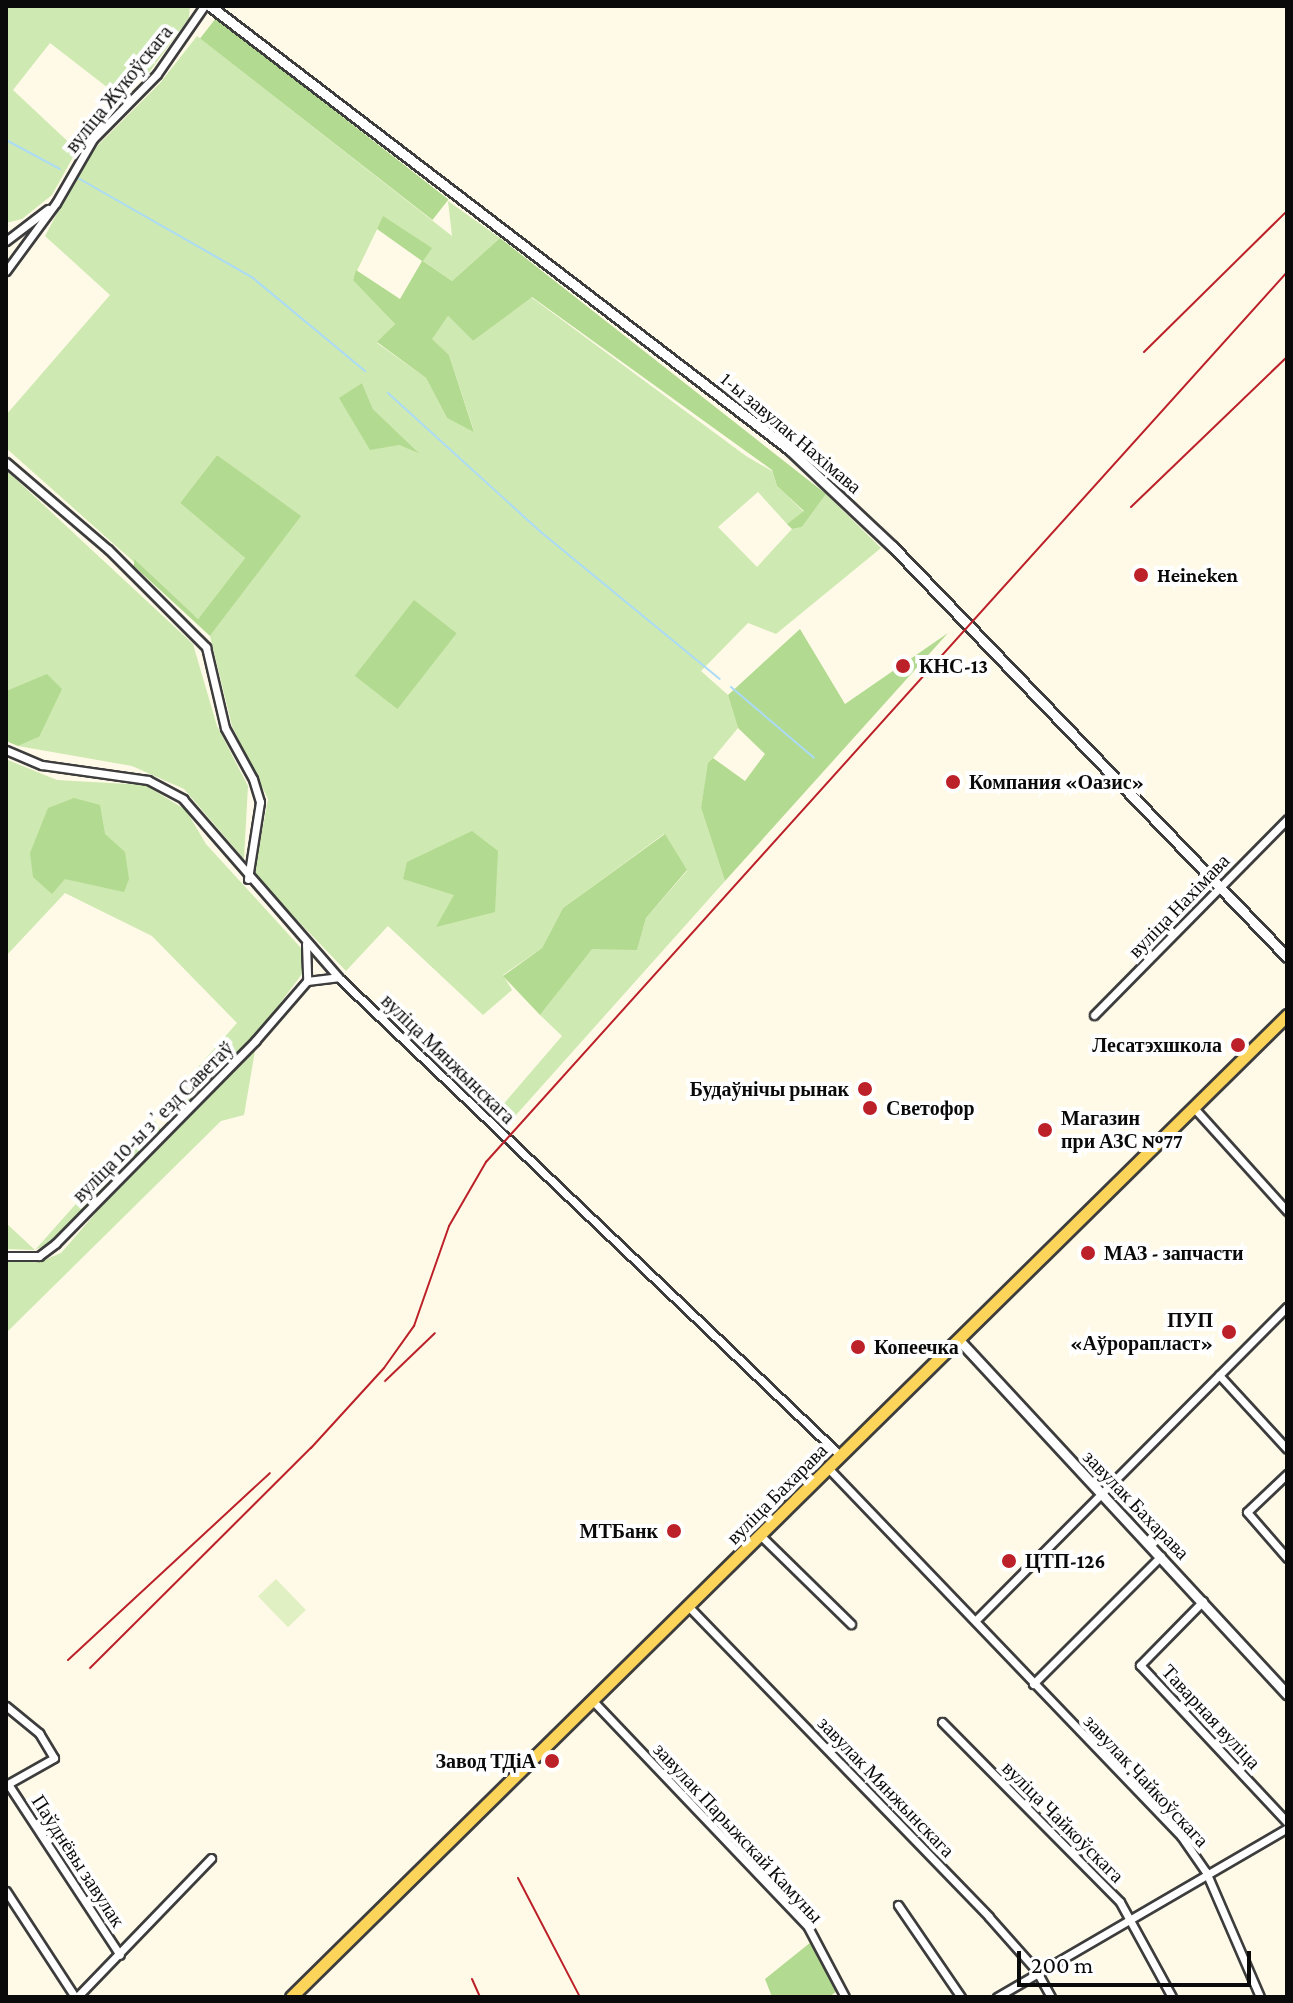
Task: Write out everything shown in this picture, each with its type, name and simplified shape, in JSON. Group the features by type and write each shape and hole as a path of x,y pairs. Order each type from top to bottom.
{"main road":[{"name":"вуліца Бахарава","path":"291,1997 1287,1015"}],"street":[{"name":"вуліца Жукоўскага","path":"6,271 56,203 93,139 157,74 204,6"},
{"name":"1-ы завулак Нахімава","path":"210,6 790,450 892,546 1287,957"},
{"path":"6,241 56,203"},
{"path":"6,462 108,549 206,647 225,728 253,779 260,802 248,879"},
{"name":"вуліца Мянжынскага","path":"6,750 42,765 148,780 183,799 248,879 339,978 841,1456"},
{"name":"вуліца Нахімава","path":"1094,1015 1287,819"},
{"path":"306,944 307,981 339,978"},
{"name":"вуліца 10-ы зʼезд Саветаў","path":"6,1256 39,1256 56,1243 255,1041 307,981"},
{"path":"1194,1108 1287,1211"},
{"path":"976,1620 1287,1307"},
{"name":"завулак Бахарава","path":"959,1340 1287,1694"},
{"path":"1219,1375 1287,1449"},
{"name":"завулак Чайкоўскага","path":"829,1469 1181,1836 1206,1872 1260,1997"},
{"path":"1287,1474 1247,1512 1287,1558"},
{"path":"761,1536 851,1624"},
{"path":"1033,1684 1161,1556"},
{"name":"Таварная вуліца","path":"1203,1601 1140,1665 1287,1825"},
{"name":"завулак Мянжынскага","path":"689,1607 1036,1970 1051,1997"},
{"name":"завулак Парыжскай Камуны","path":"593,1701 808,1927 845,1997"},
{"name":"Паўднёвы завулак","path":"6,1706 39,1733 54,1758 7,1784 120,1955"},
{"name":"вуліца Чайкоўскага","path":"942,1722 1120,1902 1172,1997"},
{"path":"997,1997 1036,1970 1287,1825"},
{"path":"6,1891 76,1997 211,1858"},
{"path":"898,1905 961,1997"}],"green space":[{"path":"6,6 190,6 189,18 148,74 112,91 50,43 13,90 77,150 52,195 22,219 6,223"},
{"path":"216,18 448,200 432,220 200,38"},
{"path":"197,36 452,236 448,201 500,238 452,281 422,260 431,248 383,217 353,279 395,324 377,343 426,378 447,418 474,431 449,355 431,339 448,316 473,341 531,297 746,456 772,471 777,486 804,512 787,524 758,492 718,527 757,567 792,529 802,527 826,494 881,548 776,634 748,623 701,671 728,695 738,728 709,763 701,808 725,881 508,1124 494,1115 562,1036 540,1015 592,948 637,949 646,918 687,871 664,834 563,908 542,948 503,975 512,990 483,1015 388,926 346,971 254,875 268,799 232,726 210,636 300,516 217,455 180,503 245,558 198,619 6,448 6,415 110,295 45,236 88,155 160,83","holes":["362,383 373,409 417,451 399,445 340,398"]},
{"path":"383,216 432,248 423,261 452,281 500,238 826,494 802,527 792,529 787,524 804,511 777,486 772,470 532,297 473,341 448,316 432,339 449,355 474,432 447,418 426,378 377,342 395,324 353,280 356,270 400,299 422,261 377,229"},
{"path":"362,383 373,409 419,453 399,445 370,450 339,398"},
{"path":"217,455 301,516 210,636 134,566 134,559 198,619 245,558 180,503"},
{"path":"6,470 193,644 217,726 248,786 244,859 184,789 132,766 18,746 39,737 47,675 6,691"},
{"path":"414,600 457,633 397,709 355,676"},
{"path":"800,629 845,704 948,633 725,881 701,808 708,763 713,758 745,781 765,754 738,728 728,695"},
{"path":"47,674 62,689 39,737 18,746 6,741 6,691"},
{"path":"8,760 57,780 145,785 186,810 206,844 301,948 302,974 254,1038 178,1113 169,1116 159,1111 237,1023 152,936 65,893 6,956"},
{"path":"74,798 100,805 105,834 125,852 129,879 124,892 65,879 52,894 33,877 30,853 48,808"},
{"path":"472,831 498,851 495,912 436,927 454,895 403,879 407,862"},
{"path":"665,834 687,870 646,918 637,950 592,949 540,1015 503,976 542,948 563,908"},
{"path":"255,1051 244,1115 221,1121 6,1333 6,1260 44,1260 61,1253 134,1169"},
{"path":"153,1117 162,1132 48,1245 35,1249"},
{"path":"6,1223 35,1250 6,1249"},
{"path":"276,1579 306,1610 288,1627 258,1596"},
{"path":"811,1942 837,1991 829,1997 772,1997 765,1979"}],"waterway":[{"path":"6,140 60,169"},
{"path":"78,178 253,278 365,371"},
{"path":"388,393 542,533 720,679"},
{"path":"731,687 814,758"}],"railway":[{"path":"1144,352 1287,211"},
{"path":"90,1668 311,1448 384,1368 414,1326 449,1226 486,1162 1287,272"},
{"path":"1131,507 1287,357"},
{"path":"385,1381 435,1333"},
{"path":"68,1660 270,1473"},
{"path":"518,1878 580,1997"},
{"path":"472,1979 480,1997"}],"place":[{"name":"Heineken","path":"1141,575"},
{"name":"КНС-13","path":"903,666"},
{"name":"Компания «Оазис»","path":"953,782"},
{"name":"Лесатэхшкола","path":"1238,1045"},
{"name":"Будаўнічы рынак","path":"865,1089"},
{"name":"Светофор","path":"870,1108"},
{"name":"Магазин при АЗС №77","path":"1045,1130"},
{"name":"МАЗ - запчасти","path":"1088,1253"},
{"name":"ПУП «Аўрорапласт»","path":"1229,1332"},
{"name":"Копеечка","path":"858,1347"},
{"name":"МТБанк","path":"674,1531"},
{"name":"ЦТП-126","path":"1009,1561"},
{"name":"Завод ТДіА","path":"552,1761"}]}
